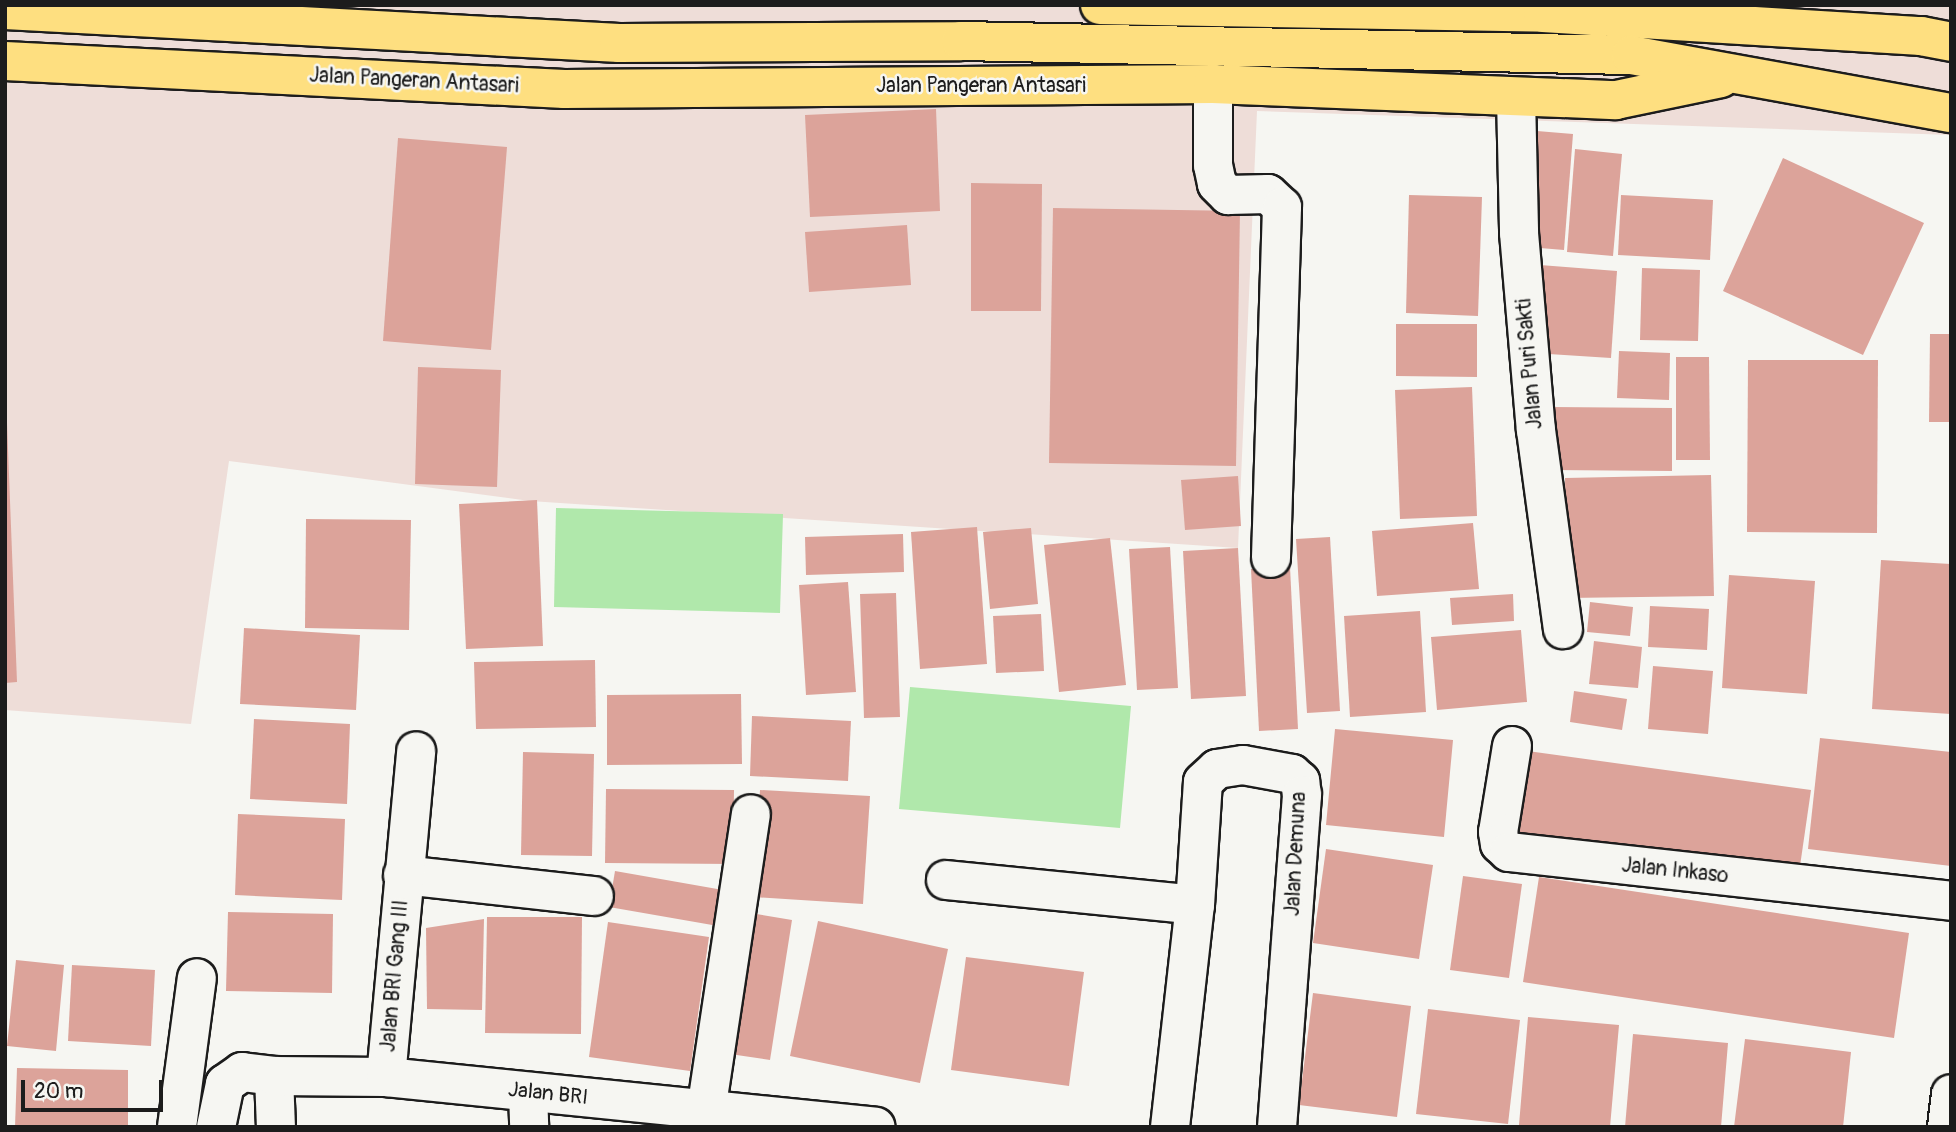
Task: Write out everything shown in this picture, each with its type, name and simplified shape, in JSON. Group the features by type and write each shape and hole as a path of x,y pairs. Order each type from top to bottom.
{"main road":[{"path":"1100,5 1543,13 1922,36 1951,42"},
{"path":"5,10 618,43 961,41 1631,55 1740,74"},
{"name":"Jalan Pangeran Antasari","path":"5,61 564,89 1213,84 1616,100 1740,74 1951,113"}],"street":[{"path":"1213,84 1213,165 1217,184 1228,195 1268,194 1282,208 1271,558"},
{"name":"Jalan Puri Sakti","path":"1516,97 1520,233 1536,430 1563,629"},
{"name":"Jalan Inkaso","path":"1512,747 1498,832 1500,844 1509,852 1951,901"},
{"name":"Jalan BRI Gang III","path":"386,1077 416,751"},
{"name":"Jalan Demuna","path":"1170,1127 1195,905 1203,782 1217,769 1242,765 1292,774 1300,781 1302,795 1277,1127"},
{"path":"706,1111 751,814"},
{"name":"Jalan BRI Gang III","path":"403,875 594,896"},
{"path":"946,880 1195,905"},
{"path":"177,1127 197,978"},
{"name":"Jalan BRI","path":"216,1127 225,1084 242,1072 274,1076 386,1077 528,1110 706,1111 829,1125 875,1127"},
{"path":"274,1076 276,1127"},
{"path":"1947,1127 1951,1094"}],"shaded area":[{"path":"5,5 1951,5 1951,135 1257,111 1238,548 530,501 229,461 191,724 5,710"}],"green space":[{"path":"556,508 783,514 780,613 554,607"},
{"path":"910,687 1131,706 1120,828 899,809"}],"building":[{"path":"936,109 940,211 810,217 805,115"},
{"path":"1537,131 1573,134 1564,250 1528,247"},
{"path":"398,138 507,147 491,350 383,341"},
{"path":"1575,149 1622,154 1613,256 1567,252"},
{"path":"1783,158 1924,223 1863,355 1723,291"},
{"path":"971,183 1042,184 1041,311 971,311"},
{"path":"1409,195 1482,197 1478,316 1406,313"},
{"path":"1621,195 1713,200 1710,260 1618,255"},
{"path":"1053,208 1240,211 1236,466 1049,463"},
{"path":"907,225 911,285 809,292 805,232"},
{"path":"1540,265 1617,271 1611,358 1533,353"},
{"path":"1642,268 1700,270 1698,341 1640,340"},
{"path":"1396,324 1477,324 1477,377 1396,376"},
{"path":"1930,334 1951,334 1951,422 1929,422"},
{"path":"1619,351 1670,353 1669,400 1617,398"},
{"path":"1676,357 1709,357 1710,460 1676,460"},
{"path":"1748,360 1878,360 1877,533 1747,532"},
{"path":"418,367 501,370 497,487 415,484"},
{"path":"5,371 17,682 5,683"},
{"path":"1472,387 1477,516 1400,519 1395,390"},
{"path":"1552,407 1672,408 1672,471 1551,470"},
{"path":"1711,475 1714,596 1567,598 1565,478"},
{"path":"1238,476 1241,526 1185,530 1181,480"},
{"path":"537,500 543,646 466,649 459,504"},
{"path":"306,519 411,520 409,630 305,628"},
{"path":"1473,523 1479,589 1377,596 1372,531"},
{"path":"977,527 987,664 920,669 911,532"},
{"path":"1031,528 1038,604 990,609 983,532"},
{"path":"903,534 904,572 806,575 805,537"},
{"path":"1330,537 1340,711 1307,713 1296,539"},
{"path":"1110,538 1126,685 1059,692 1044,545"},
{"path":"1170,547 1178,688 1137,690 1129,549"},
{"path":"1238,548 1246,696 1191,699 1183,551"},
{"path":"1881,560 1951,564 1951,714 1872,709"},
{"path":"1290,567 1298,729 1259,731 1251,569"},
{"path":"1729,575 1815,581 1807,694 1722,688"},
{"path":"848,582 856,692 806,695 799,585"},
{"path":"896,593 900,717 864,718 860,594"},
{"path":"1513,594 1514,621 1452,625 1450,598"},
{"path":"1590,602 1633,607 1630,636 1587,632"},
{"path":"1650,606 1709,609 1707,650 1648,647"},
{"path":"1420,611 1426,712 1350,717 1344,616"},
{"path":"1041,614 1044,671 996,673 993,616"},
{"path":"244,628 360,635 356,710 240,704"},
{"path":"1521,630 1527,702 1437,710 1431,637"},
{"path":"1594,641 1642,647 1638,688 1589,684"},
{"path":"595,660 596,727 476,729 474,662"},
{"path":"1653,666 1713,671 1708,734 1648,729"},
{"path":"1574,691 1627,699 1622,730 1570,722"},
{"path":"741,694 742,764 607,765 607,695"},
{"path":"752,716 851,721 848,781 750,776"},
{"path":"254,719 350,724 347,804 250,799"},
{"path":"1335,729 1453,740 1444,837 1326,825"},
{"path":"1820,738 1951,752 1951,866 1808,849"},
{"path":"1520,750 1811,790 1799,873 1509,833"},
{"path":"523,752 594,754 592,856 521,855"},
{"path":"606,789 734,790 733,864 605,863"},
{"path":"760,790 870,796 863,904 753,897"},
{"path":"238,814 345,819 342,900 235,895"},
{"path":"1326,849 1433,865 1419,959 1313,943"},
{"path":"615,871 723,890 718,926 609,907"},
{"path":"1463,876 1522,884 1509,978 1450,970"},
{"path":"1539,877 1909,933 1894,1038 1523,982"},
{"path":"228,912 333,914 332,993 226,991"},
{"path":"744,912 792,920 770,1060 723,1053"},
{"path":"487,917 582,917 581,1034 485,1033"},
{"path":"484,919 482,1010 427,1009 426,928"},
{"path":"818,921 948,949 920,1083 790,1056"},
{"path":"608,922 709,937 690,1071 589,1057"},
{"path":"966,957 1084,972 1069,1086 951,1070"},
{"path":"16,960 64,965 56,1051 7,1046"},
{"path":"72,965 155,970 151,1046 68,1041"},
{"path":"1313,993 1411,1006 1397,1117 1299,1105"},
{"path":"1428,1009 1520,1020 1508,1124 1416,1114"},
{"path":"1528,1017 1619,1025 1610,1127 1519,1125"},
{"path":"1633,1034 1728,1043 1721,1127 1625,1127"},
{"path":"1745,1039 1851,1052 1843,1127 1734,1127"},
{"path":"17,1068 128,1070 128,1127 15,1127"}]}
